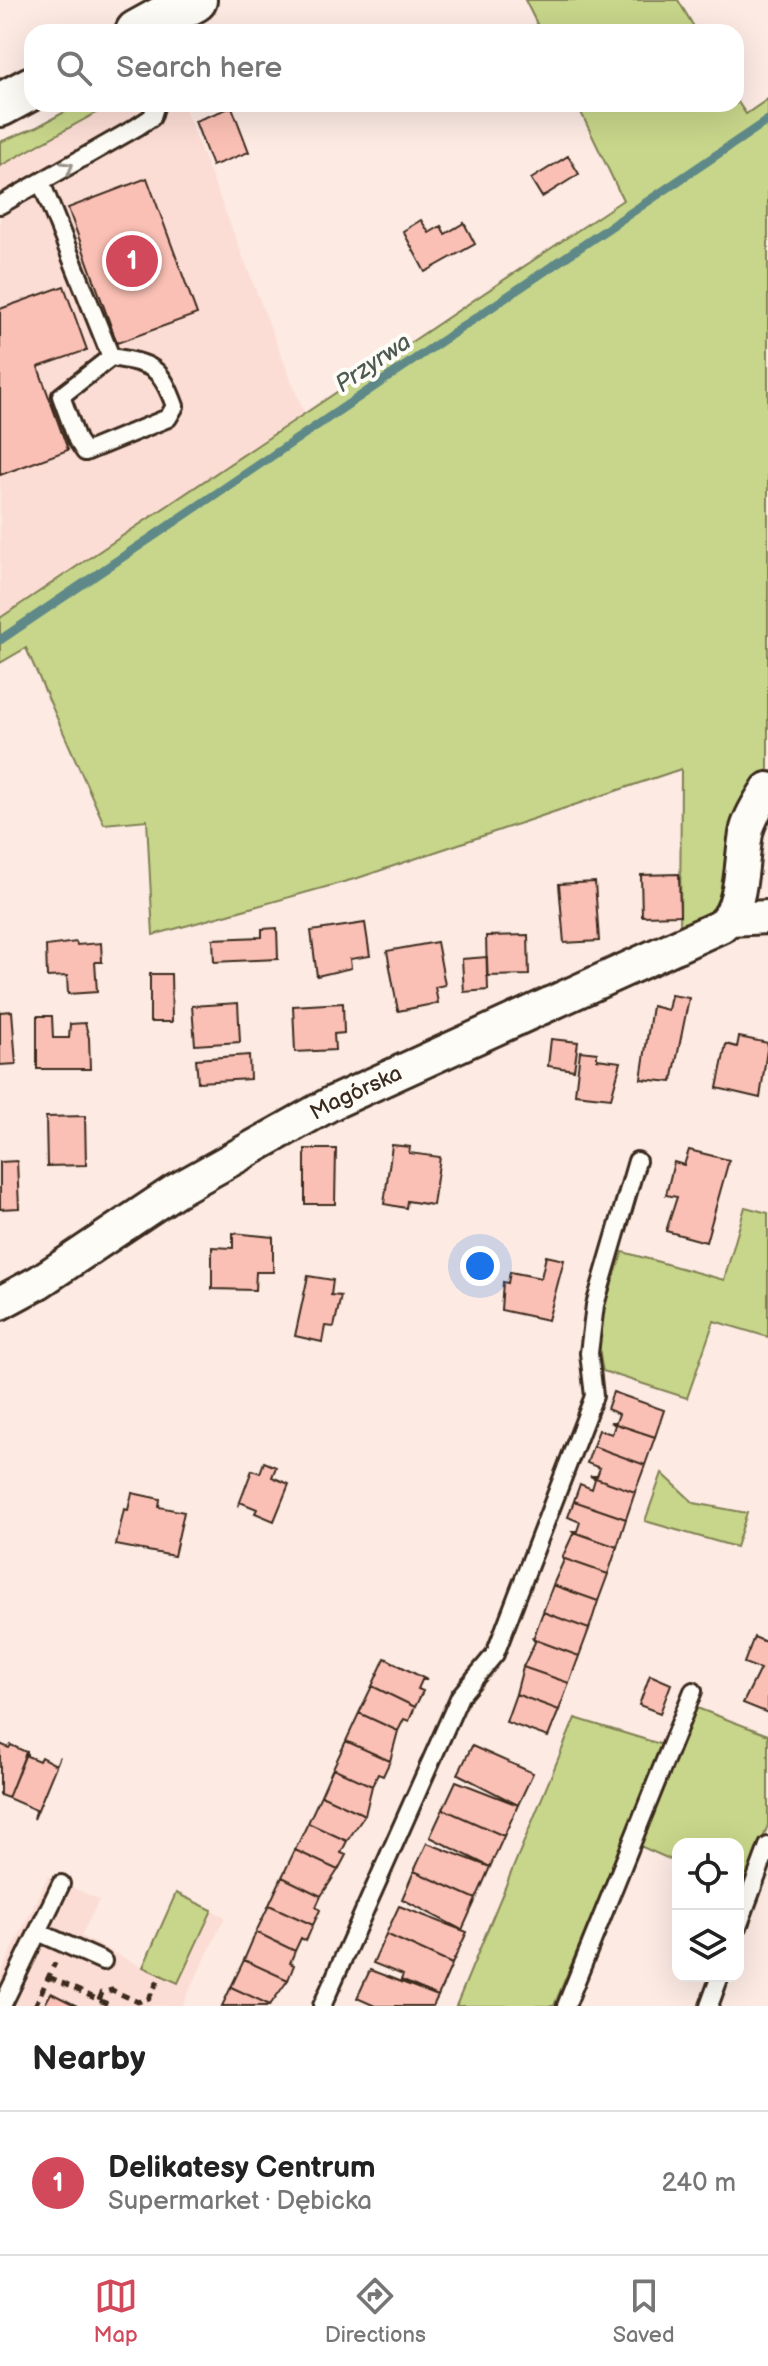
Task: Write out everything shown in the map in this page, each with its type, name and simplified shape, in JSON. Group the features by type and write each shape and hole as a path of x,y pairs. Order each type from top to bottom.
{"street":[{"path":"152,24 195,0"},
{"path":"0,105 24,92"},
{"path":"730,919 748,827 768,789"},
{"name":"Magórska","path":"0,1303 39,1282 175,1191 332,1103 721,926 730,919 768,917"}],"lane":[{"path":"0,205 137,127 152,117 154,112"},
{"path":"41,182 111,357"},
{"path":"111,357 150,365 165,377 175,406 168,418 85,452 77,440 61,396 111,357"},
{"path":"322,2006 460,1696 495,1654 521,1594 594,1396 589,1353 595,1305 637,1161"},
{"path":"566,2006 693,1691"},
{"path":"744,1911 768,1846"},
{"path":"2,2006 61,1884"},
{"path":"38,1932 103,1961"},
{"path":"709,2006 718,1982"}],"path":[{"path":"35,2006 64,1944"},
{"path":"99,2000 102,1993 112,1990 138,2002 149,1998 161,1975"},
{"path":"49,1977 112,2006"}],"shaded area":[{"path":"82,112 186,112 304,413 0,618 0,152"},
{"path":"48,1876 99,1900 81,1936 142,1967 176,1893 225,1917 182,2006 0,2006 0,1975"}],"green space":[{"path":"525,0 678,0 692,24 537,24"},
{"path":"768,99 768,769 752,792 723,911 680,938 681,769 358,878 153,935 147,820 104,824 26,648 0,663 0,618 623,200 581,112 744,111 746,114"},
{"path":"64,112 98,112 0,166 0,142"},
{"path":"745,1207 768,1213 768,1337 714,1321 687,1398 603,1371 601,1325 623,1252 724,1280"},
{"path":"662,1473 694,1503 747,1513 736,1547 645,1521"},
{"path":"697,1708 768,1735 768,1825 744,1887 744,1838 672,1838 672,1860 640,1846"},
{"path":"575,1718 663,1745 554,2006 456,2006"},
{"path":"176,1893 212,1910 178,1983 143,1967"}],"building":[{"path":"219,112 234,112 249,152 212,166 195,121"},
{"path":"568,156 579,174 542,197 531,179"},
{"path":"147,178 197,314 117,343 68,208"},
{"path":"421,220 429,233 441,226 445,234 464,223 475,244 425,272 403,231"},
{"path":"64,286 87,350 38,367 68,450 0,475 0,309"},
{"path":"679,874 680,915 642,916 641,875"},
{"path":"595,882 599,941 564,943 559,884"},
{"path":"365,923 370,956 350,959 351,968 317,976 311,931"},
{"path":"277,928 278,959 214,962 213,939 262,937 262,929"},
{"path":"528,935 529,975 487,976 486,936"},
{"path":"76,942 77,945 101,943 102,962 95,962 97,992 68,994 67,976 47,977 46,946"},
{"path":"437,942 445,985 435,987 438,1003 398,1011 387,951"},
{"path":"487,957 488,990 464,992 462,959"},
{"path":"150,974 171,974 172,1022 150,1022"},
{"path":"671,995 689,998 672,1082 641,1079 652,1006 668,1010"},
{"path":"238,1003 240,1042 195,1045 192,1006"},
{"path":"343,1003 344,1033 334,1034 335,1050 295,1052 293,1006"},
{"path":"12,1011 16,1064 0,1065 0,1012"},
{"path":"37,1016 52,1016 53,1038 69,1038 70,1024 85,1023 90,1069 37,1069"},
{"path":"739,1037 768,1043 760,1098 717,1088 726,1044 737,1047"},
{"path":"551,1039 578,1042 574,1070 548,1066"},
{"path":"580,1051 597,1053 597,1059 621,1062 611,1098 575,1094"},
{"path":"249,1055 250,1079 198,1082 196,1059"},
{"path":"85,1116 86,1165 47,1166 46,1117"},
{"path":"392,1145 410,1147 409,1153 440,1157 433,1205 407,1201 406,1208 384,1204"},
{"path":"305,1149 336,1149 335,1204 305,1204"},
{"path":"689,1150 729,1160 706,1242 666,1231 677,1197 666,1195 674,1162 684,1165"},
{"path":"17,1161 19,1208 0,1209 0,1162"},
{"path":"233,1233 273,1237 273,1272 256,1272 255,1290 212,1289 212,1247 233,1248"},
{"path":"546,1256 564,1260 548,1320 501,1310 503,1282 508,1283 510,1272 541,1278"},
{"path":"308,1276 333,1280 331,1295 341,1296 334,1327 325,1326 322,1342 295,1336"},
{"path":"613,1392 664,1410 655,1437 610,1422 616,1422 619,1414 607,1409"},
{"path":"610,1422 655,1437 645,1465 593,1446 599,1430 612,1434 615,1425"},
{"path":"593,1446 645,1465 635,1492 590,1476 597,1476 600,1468 587,1463"},
{"path":"264,1462 276,1467 272,1477 289,1484 274,1521 240,1502 238,1507 252,1470 260,1473"},
{"path":"590,1476 635,1492 626,1519 574,1501 580,1484 592,1489 595,1479"},
{"path":"132,1493 160,1499 159,1507 184,1512 174,1556 116,1545 124,1509 128,1510"},
{"path":"574,1501 626,1519 617,1547 571,1531 577,1531 580,1522 568,1517"},
{"path":"574,1532 617,1547 608,1574 562,1558"},
{"path":"562,1558 608,1574 598,1601 553,1585 564,1560"},
{"path":"553,1585 598,1601 589,1629 543,1612"},
{"path":"543,1612 589,1629 579,1656 533,1639"},
{"path":"754,1637 768,1643 768,1713 743,1703 760,1669 744,1663"},
{"path":"533,1639 579,1656 569,1683 523,1667 535,1642"},
{"path":"385,1658 427,1680 422,1680 418,1689 423,1691 415,1707 372,1686"},
{"path":"523,1667 569,1683 559,1710 516,1694"},
{"path":"650,1675 671,1684 660,1713 639,1705"},
{"path":"372,1686 415,1707 409,1721 404,1719 398,1731 359,1713"},
{"path":"516,1694 559,1710 548,1737 506,1722"},
{"path":"359,1713 398,1731 390,1761 346,1741"},
{"path":"346,1741 390,1761 383,1776 378,1774 372,1786 333,1768"},
{"path":"0,1744 26,1752 8,1798 0,1795"},
{"path":"472,1746 533,1773 518,1805 458,1774"},
{"path":"27,1751 27,1756 39,1761 41,1757 56,1765 60,1756 34,1819 36,1810 8,1798"},
{"path":"333,1768 372,1786 365,1815 321,1795"},
{"path":"456,1781 518,1805 504,1836 443,1809"},
{"path":"321,1795 365,1815 347,1841 308,1823"},
{"path":"443,1809 504,1836 490,1867 430,1837"},
{"path":"308,1823 347,1841 341,1853 346,1855 338,1870 295,1850"},
{"path":"427,1843 490,1867 476,1899 414,1871"},
{"path":"295,1850 338,1870 321,1896 282,1877"},
{"path":"414,1871 476,1899 462,1930 402,1899"},
{"path":"282,1877 321,1896 316,1907 320,1910 313,1925 269,1905"},
{"path":"269,1905 313,1925 306,1941 301,1938 295,1951 256,1932"},
{"path":"399,1906 467,1932 452,1964 386,1934"},
{"path":"256,1932 295,1951 288,1980 244,1960"},
{"path":"386,1934 452,1964 438,1996 401,1980 403,1975 373,1963"},
{"path":"244,1960 288,1980 270,2005 231,1987"},
{"path":"370,1970 438,1996 433,2006 375,2006 357,1998"},
{"path":"231,1987 270,2005 222,2006"},
{"path":"51,1993 77,2006 44,2006"}],"waterway":[{"name":"Przyrwa","path":"0,640 768,120"}],"place":[{"name":"Delikatesy Centrum","path":"132,261"}]}
